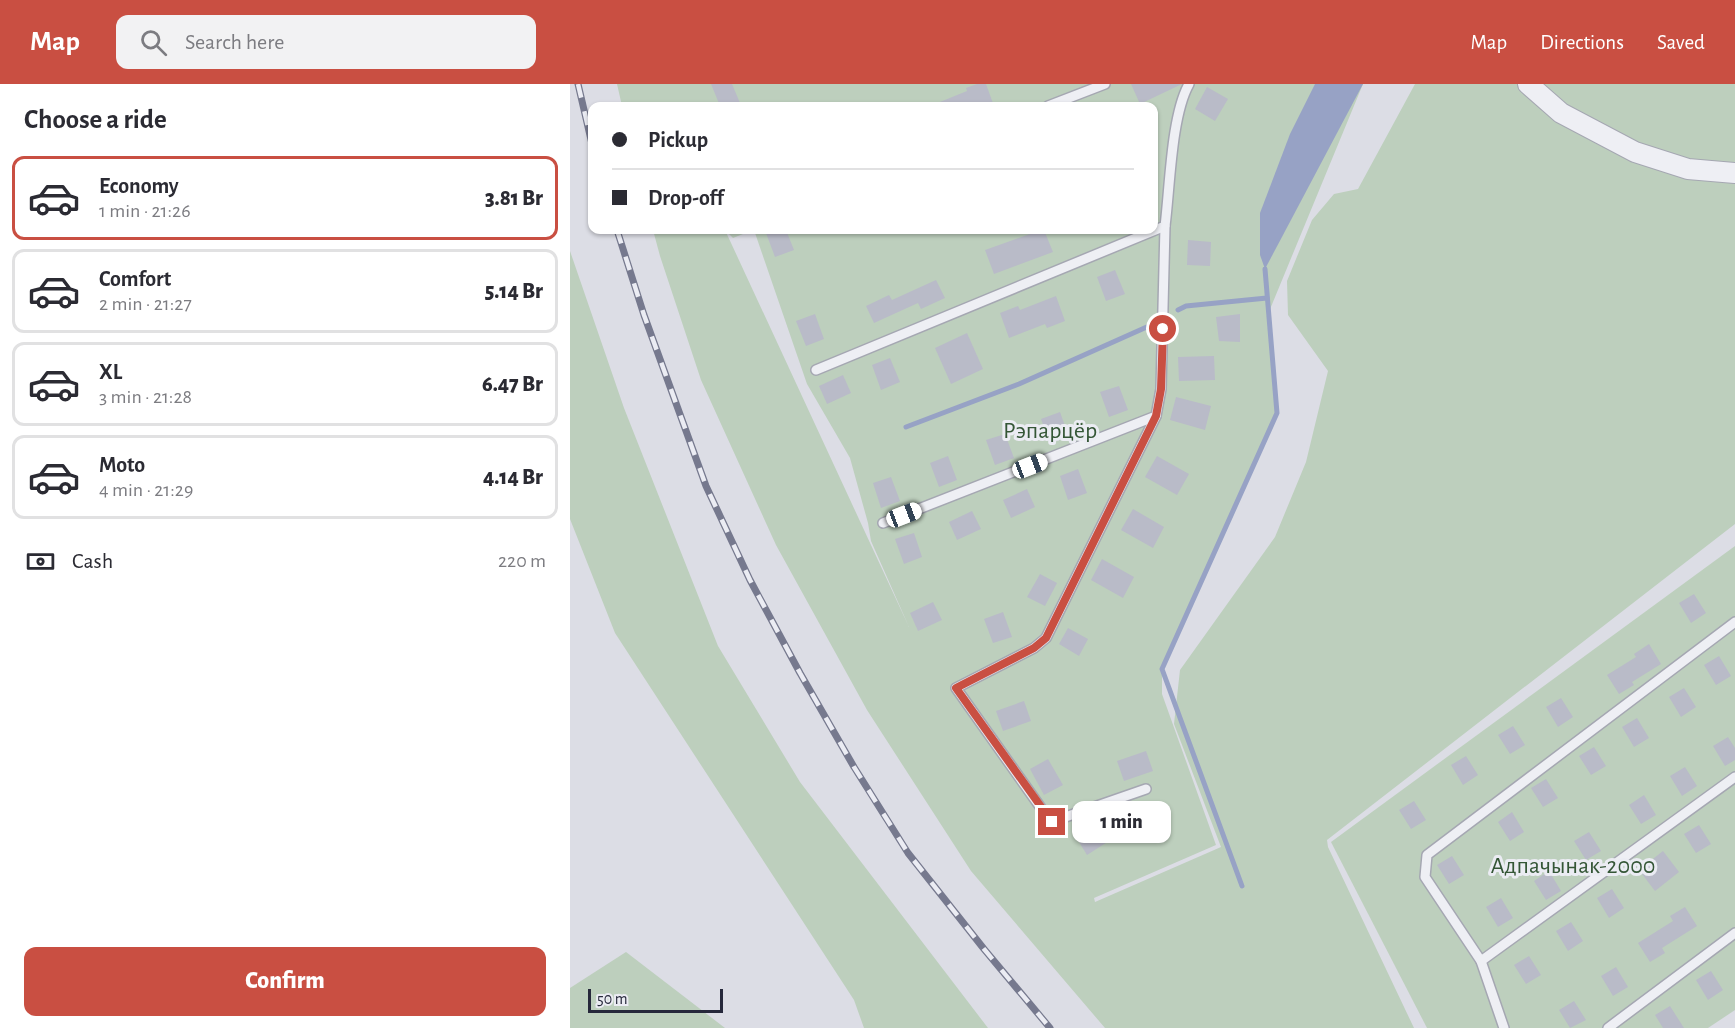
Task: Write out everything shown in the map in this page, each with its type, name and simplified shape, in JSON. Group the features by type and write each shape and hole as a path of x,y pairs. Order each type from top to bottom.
{"street":[{"path":"1528,84 1562,113 1635,152 1688,169 1735,173"}],"lane":[{"path":"1058,102 1105,84"},
{"path":"1146,789 1052,822 956,688 1034,648 1046,638 1156,416 1161,389 1165,226 1175,132 1185,91 1189,84"},
{"path":"1158,229 1165,226"},
{"path":"816,370 1146,234"},
{"path":"883,523 1156,416"},
{"path":"1504,1028 1481,961 1425,877 1427,855 1735,622"},
{"path":"1481,961 1735,777"},
{"path":"1608,1028 1735,933"}],"green space":[{"name":"Рэпарцёр","path":"617,84 1363,84 1268,314 1277,413 1162,669 1162,694 1216,845 1094,898 1095,902 1221,847 1174,724 1180,670 1275,537 1306,462 1328,371 1288,315 1287,281 1312,220 1334,194 1358,189 1415,84 1735,84 1735,524 1327,840 1328,847 1414,1028 1105,1028 971,871 867,710 776,545 701,380 660,256 654,234 727,234 909,627 871,541 850,458 807,384 755,234 1158,234 1158,102 621,102"},
{"path":"729,234 743,234 733,238"},
{"path":"570,251 624,408 718,646 800,782 988,1028 864,1028 854,1000 615,633 570,519"},
{"name":"Адпачынак-2000","path":"1735,546 1735,1010 1708,1028 1427,1028 1331,842"},
{"path":"626,952 725,1028 570,1028 570,988"}],"water":[{"path":"1315,84 1363,84 1265,269 1260,255 1260,213 1290,134"}],"building":[{"path":"711,84 732,84 740,102 718,102"},
{"path":"986,84 993,102 940,102 967,91 966,88"},
{"path":"1131,84 1182,84 1144,102 1139,102"},
{"path":"1207,87 1228,99 1215,121 1195,109"},
{"path":"766,234 788,234 794,250 775,257"},
{"path":"1030,234 1046,234 1053,252 994,274 985,250"},
{"path":"1188,240 1211,242 1210,266 1187,265"},
{"path":"1115,270 1125,294 1106,301 1097,277"},
{"path":"936,280 945,298 921,309 918,303 874,323 866,306 889,295 892,300"},
{"path":"1056,296 1065,321 1047,328 1045,324 1009,338 1000,313 1018,306 1020,310"},
{"path":"815,314 824,339 806,346 796,321"},
{"path":"1240,314 1240,342 1219,341 1216,317"},
{"path":"967,333 983,369 951,384 935,348"},
{"path":"1214,356 1215,380 1179,381 1178,357"},
{"path":"890,358 900,382 881,390 872,365"},
{"path":"843,375 851,393 827,404 819,386"},
{"path":"1119,386 1128,410 1109,417 1100,392"},
{"path":"1176,397 1211,406 1205,430 1170,420"},
{"path":"1060,412 1069,437 1050,443 1041,419"},
{"path":"1005,434 1014,458 995,465 986,440"},
{"path":"948,456 957,480 939,487 930,463"},
{"path":"1157,456 1189,474 1177,495 1145,477"},
{"path":"1078,469 1087,493 1068,500 1060,476"},
{"path":"891,477 900,501 881,508 873,483"},
{"path":"1027,489 1035,507 1011,518 1003,500"},
{"path":"1133,509 1164,527 1153,548 1121,530"},
{"path":"972,511 981,529 957,540 949,522"},
{"path":"914,533 922,557 904,564 895,539"},
{"path":"1102,559 1134,577 1123,598 1091,580"},
{"path":"1040,574 1057,583 1045,606 1027,597"},
{"path":"1694,594 1706,613 1691,623 1679,603"},
{"path":"933,602 942,620 918,631 910,613"},
{"path":"1003,612 1012,637 993,643 984,619"},
{"path":"1068,628 1088,639 1079,656 1059,644"},
{"path":"1649,644 1661,664 1632,682 1634,685 1619,694 1607,675 1636,657 1634,654"},
{"path":"1719,656 1731,676 1716,685 1704,665"},
{"path":"1684,688 1696,707 1681,717 1669,697"},
{"path":"1561,698 1573,717 1558,727 1546,707"},
{"path":"1024,701 1031,721 1003,731 996,711"},
{"path":"1637,718 1649,738 1634,747 1622,727"},
{"path":"1513,726 1525,745 1510,754 1498,735"},
{"path":"1728,737 1735,748 1735,760 1725,766 1713,746"},
{"path":"1594,747 1606,766 1591,775 1579,756"},
{"path":"1146,751 1153,771 1124,781 1117,761"},
{"path":"1466,756 1478,775 1463,785 1451,765"},
{"path":"1048,759 1063,785 1044,795 1030,769"},
{"path":"1685,767 1697,786 1682,796 1670,776"},
{"path":"1546,779 1558,798 1543,807 1531,788"},
{"path":"1644,795 1656,815 1641,824 1629,805"},
{"path":"1414,801 1426,820 1411,829 1399,810"},
{"path":"1512,812 1524,832 1510,841 1498,822"},
{"path":"1101,821 1112,839 1087,855 1076,837"},
{"path":"1699,825 1711,844 1696,853 1684,834"},
{"path":"1589,832 1601,851 1586,860 1574,841"},
{"path":"1663,851 1679,872 1655,891 1639,870"},
{"path":"1452,856 1464,875 1449,884 1437,865"},
{"path":"1549,871 1561,891 1546,900 1534,881"},
{"path":"1612,889 1624,908 1609,918 1597,898"},
{"path":"1501,898 1513,918 1498,927 1486,907"},
{"path":"1685,907 1697,926 1662,948 1665,953 1650,962 1638,943 1673,921 1670,916"},
{"path":"1571,922 1583,941 1568,951 1556,931"},
{"path":"1529,956 1541,975 1526,984 1514,965"},
{"path":"1616,967 1628,987 1613,996 1601,976"},
{"path":"1711,971 1723,990 1708,1000 1696,980"},
{"path":"1574,1001 1586,1020 1570,1028 1559,1010"},
{"path":"1670,1006 1684,1028 1663,1028 1655,1015"}],"waterway":[{"path":"1242,886 1162,669 1277,413 1265,269"},
{"path":"1178,310 1186,306 1267,298"},
{"path":"906,427 1019,384 1149,326"}],"railway":[{"path":"578,84 588,127"},
{"path":"618,234 644,315 706,486 750,580 800,673 854,767 908,853 1050,1028"}],"route":[{"path":"1052,822 956,688 1034,648 1046,638 1156,416 1161,389 1163,329"}]}
